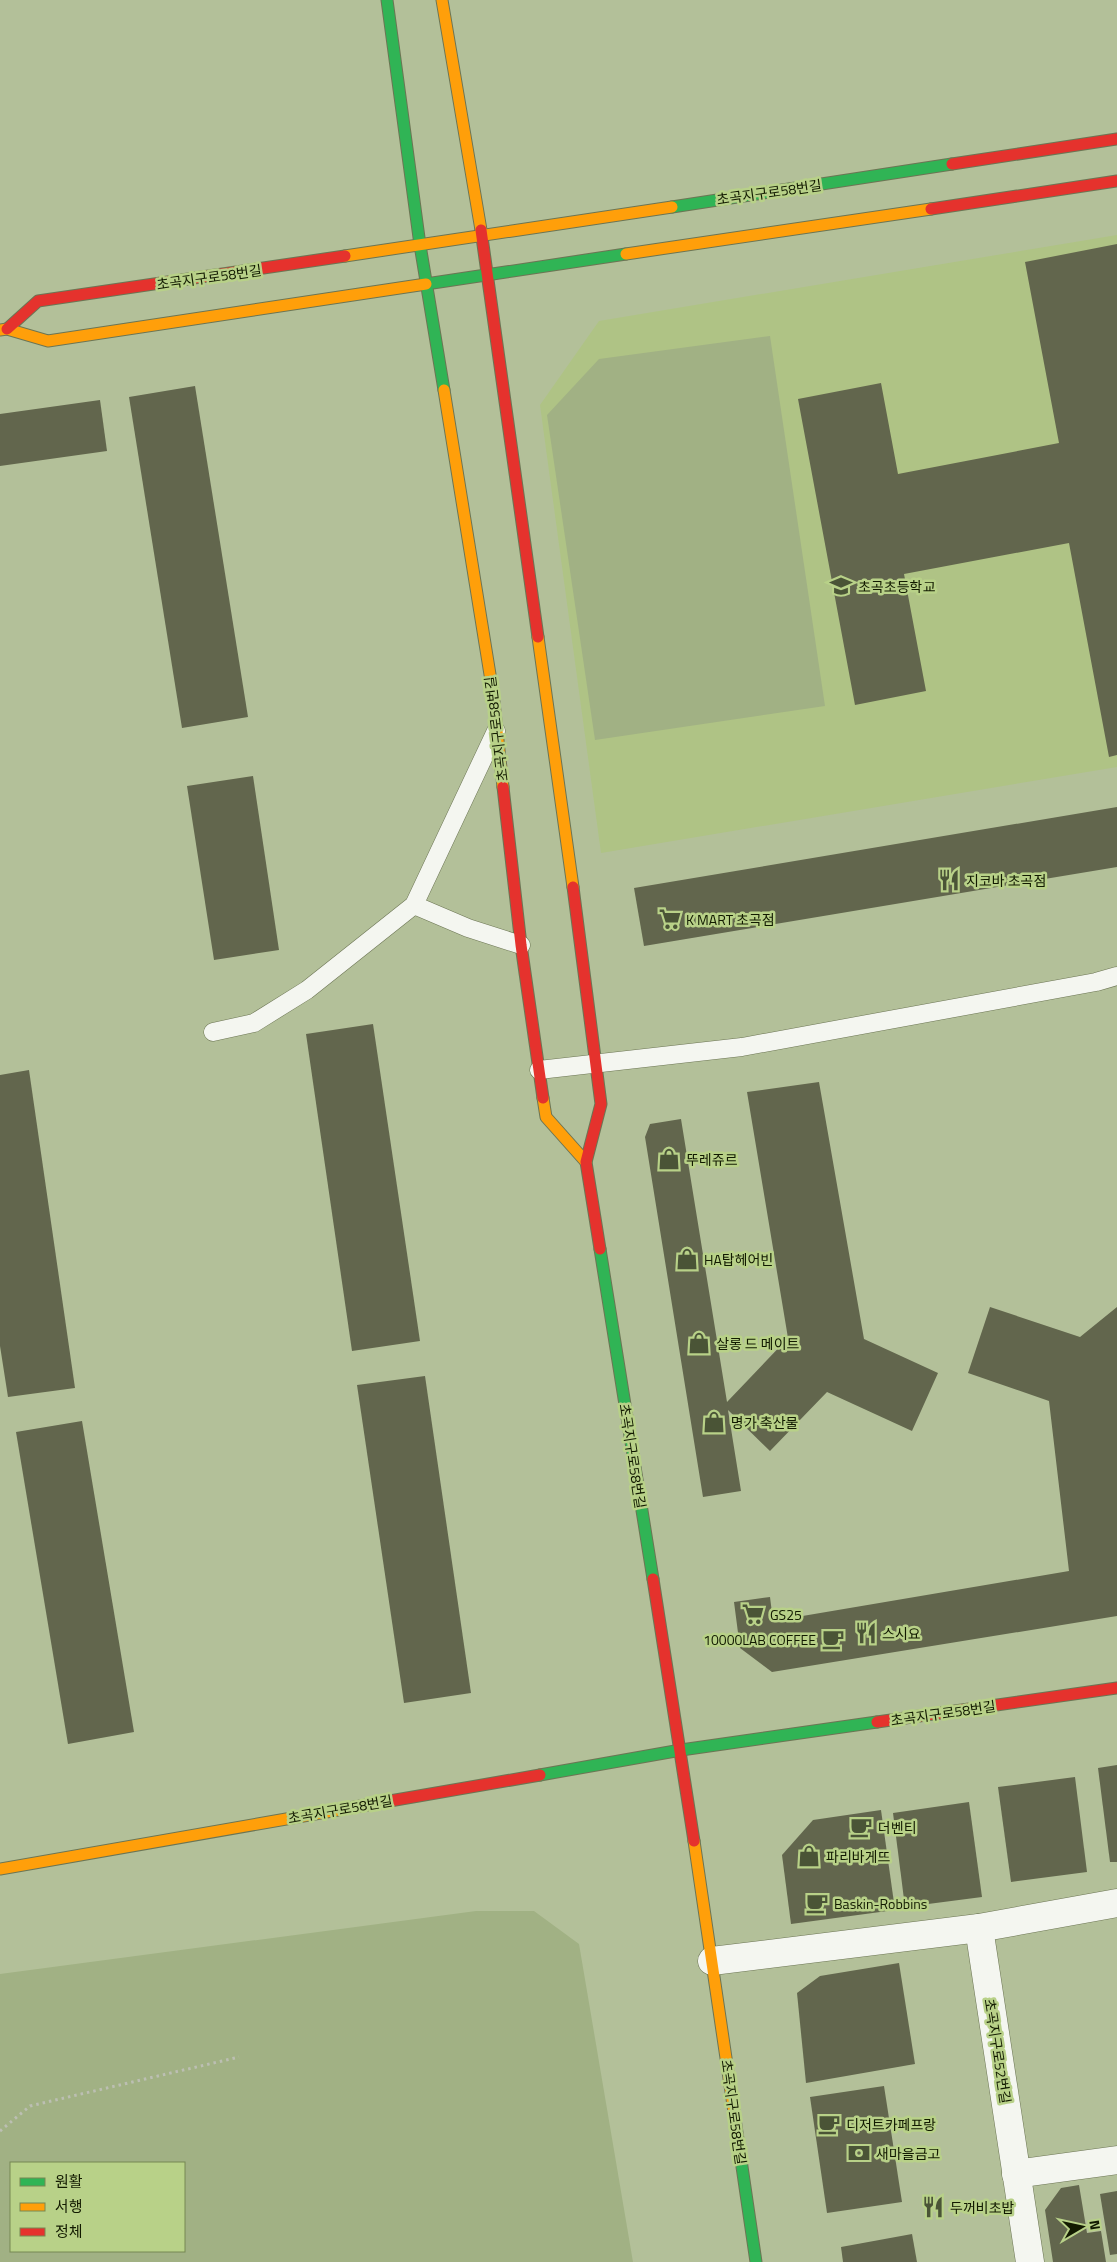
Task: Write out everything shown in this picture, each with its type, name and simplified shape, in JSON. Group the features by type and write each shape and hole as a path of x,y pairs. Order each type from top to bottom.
{"street":[{"name":"초곡지구로58번길","path":"387,0 420,245 493,693 521,945 546,1117 586,1162"},
{"path":"442,0 482,234 487,275"},
{"name":"초곡지구로58번길","path":"4,330 38,301 1117,139"},
{"name":"초곡지구로58번길","path":"4,330 48,341 1117,181"},
{"name":"초곡지구로58번길","path":"487,275 597,1063 600,1104 586,1162 681,1750 756,2262"},
{"name":"초곡지구로58번길","path":"0,1869 681,1750 1117,1688"},
{"path":"712,1961 979,1928 1117,1903"},
{"name":"초곡지구로52번길","path":"979,1928 1030,2262"},
{"path":"1016,2174 1117,2160"}],"lane":[{"path":"213,1032 254,1023 307,990 414,905 497,728"},
{"path":"414,905 468,928 521,945"},
{"path":"539,1070 742,1047 1086,984 1117,976"}],"path":[{"path":"0,2131 30,2106 239,2057"}],"shaded area":[{"name":"초곡초등학교","path":"1117,235 1117,767 601,853 540,405 599,321"},
{"path":"770,336 825,706 595,740 547,415 599,359"},
{"path":"476,1911 534,1911 579,1944 633,2262 0,2262 0,1974"}],"building":[{"path":"1117,244 1117,755 1109,757 1069,543 904,574 926,691 855,705 798,399 881,383 898,474 1059,443 1025,262"},
{"path":"195,386 248,717 182,728 129,397"},
{"path":"100,400 107,451 0,466 0,414"},
{"path":"253,776 279,950 214,960 187,786"},
{"path":"1117,807 1117,867 644,946 634,888"},
{"path":"373,1024 420,1341 352,1351 306,1034"},
{"path":"29,1070 75,1388 8,1397 0,1346 0,1075"},
{"path":"819,1082 864,1339 938,1373 912,1431 827,1392 770,1451 728,1410 741,1491 703,1497 645,1137 650,1124 681,1119 727,1402 788,1338 747,1092"},
{"path":"990,1307 1080,1337 1117,1307 1117,1616 772,1672 740,1648 734,1602 770,1597 773,1621 1069,1571 1049,1401 968,1373"},
{"path":"425,1376 471,1693 404,1703 357,1385"},
{"path":"82,1421 134,1732 68,1744 16,1432"},
{"path":"1117,1765 1117,1862 1110,1862 1098,1768"},
{"path":"1075,1777 1087,1872 1011,1882 998,1787"},
{"path":"969,1802 982,1897 905,1907 893,1813"},
{"path":"881,1810 895,1910 791,1924 782,1855 813,1820"},
{"path":"899,1963 915,2064 806,2083 797,1993 820,1976"},
{"path":"884,2086 902,2202 827,2213 810,2097"},
{"path":"1079,2185 1087,2233 1101,2231 1106,2262 1053,2262 1045,2210 1061,2188"},
{"path":"1117,2191 1117,2254 1110,2255 1100,2194"},
{"path":"912,2234 917,2262 843,2262 841,2247"}],"traffic: fast":[{"path":"387,0 420,245 444,390"},
{"path":"672,207 952,164"},
{"path":"426,284 626,254"},
{"path":"600,1249 653,1579"},
{"path":"540,1775 681,1750 877,1722"},
{"path":"735,2119 756,2262"}],"traffic: slow":[{"path":"442,0 481,230"},
{"path":"345,256 672,207"},
{"path":"626,254 931,209"},
{"path":"0,330 7,329 48,341 426,284"},
{"path":"444,390 493,693 503,787"},
{"path":"538,637 573,887"},
{"path":"543,1098 546,1117 586,1162"},
{"path":"0,1869 355,1807"},
{"path":"694,1841 735,2119"}],"traffic: jam":[{"path":"952,164 1117,139"},
{"path":"931,209 1117,181"},
{"path":"481,230 538,637"},
{"path":"7,329 38,301 345,256"},
{"path":"503,787 521,945 543,1098"},
{"path":"573,887 601,1104 586,1162 600,1249"},
{"path":"653,1579 694,1841"},
{"path":"877,1722 1117,1688"},
{"path":"355,1807 540,1775"}],"place":[{"name":"초곡초등학교","path":"841,586"},
{"name":"지코바 초곡점","path":"949,880"},
{"name":"K MART 초곡점","path":"670,919"},
{"name":"뚜레쥬르","path":"669,1159"},
{"name":"HA탑헤어빈","path":"687,1259"},
{"name":"살롱 드 메이트","path":"699,1343"},
{"name":"명가 축산물","path":"714,1422"},
{"name":"GS25","path":"753,1614"},
{"name":"스시요","path":"866,1633"},
{"name":"10000LAB COFFEE","path":"833,1639"},
{"name":"더벤티","path":"861,1827"},
{"name":"파리바게뜨","path":"809,1856"},
{"name":"Baskin-Robbins","path":"817,1903"},
{"name":"디저트카페프랑","path":"829,2124"},
{"name":"새마을금고","path":"859,2153"},
{"name":"두꺼비초밥","path":"933,2207"}]}
